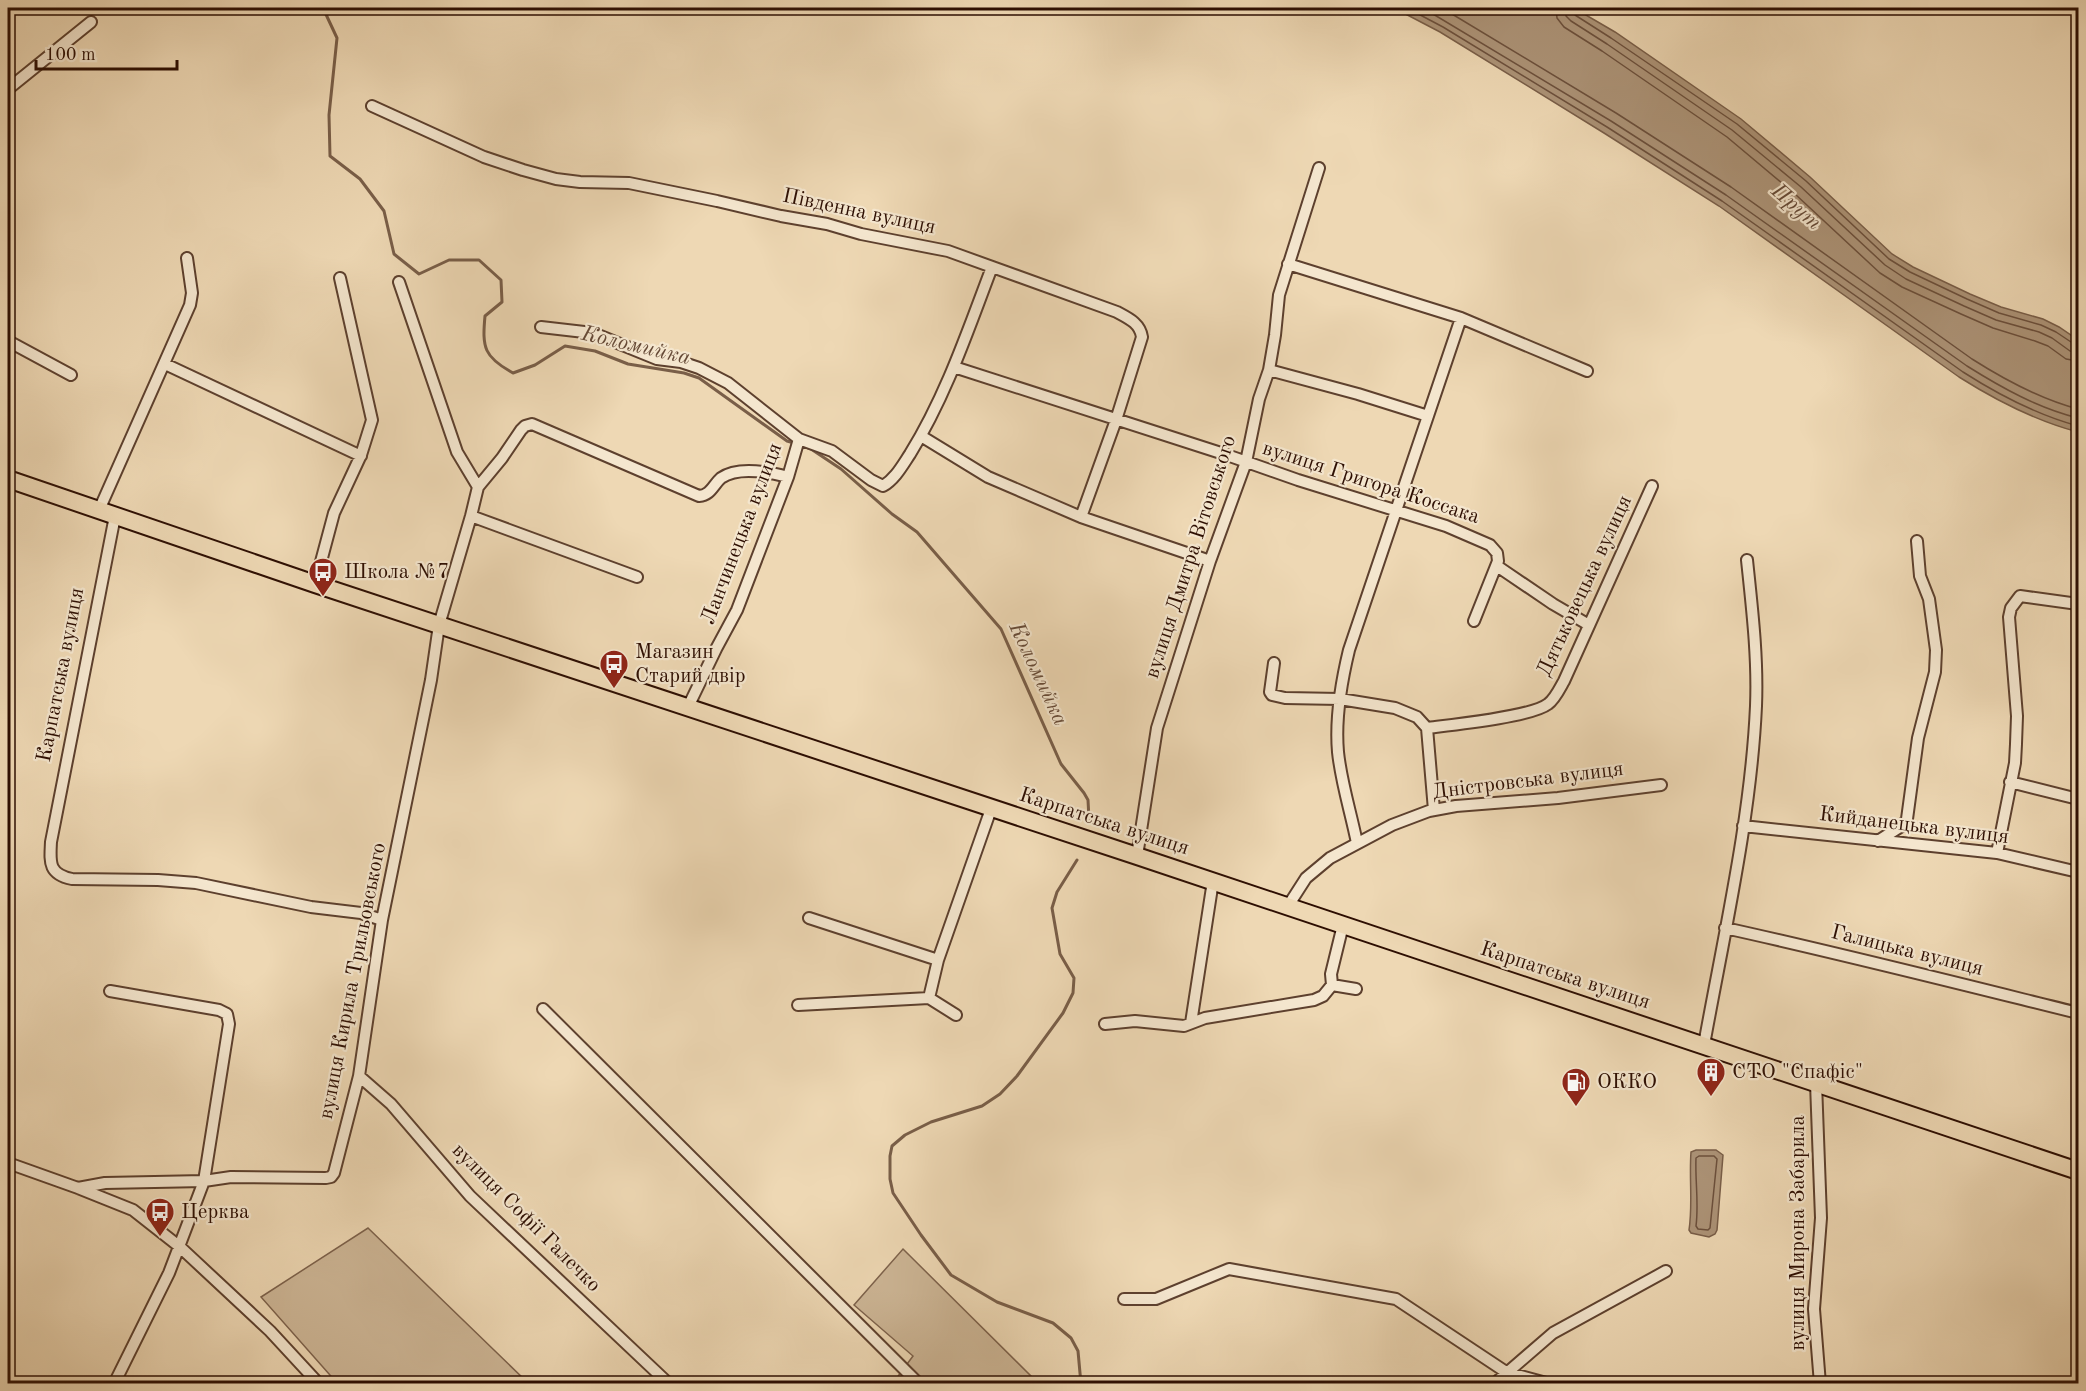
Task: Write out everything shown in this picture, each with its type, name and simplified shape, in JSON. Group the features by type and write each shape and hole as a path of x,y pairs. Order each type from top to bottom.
{"main road":[{"name":"Карпатська вулиця","path":"8,479 315,584 2079,1171"}],"street":[{"path":"8,89 90,22"},
{"name":"Південна вулиця","path":"372,106 484,157 556,179 629,183 827,224 861,234 948,250 1117,312 1135,323 1141,329 1142,337 1116,420 1081,517"},
{"name":"вулиця Дмитра Вітовського","path":"1137,856 1157,728 1210,561 1246,462 1259,399 1269,370 1279,295 1319,168"},
{"path":"187,258 192,292 190,305 107,513 51,842 52,868 67,878 196,883 324,909 361,913 382,920"},
{"path":"1288,264 1461,318 1587,371"},
{"path":"541,327 593,333 653,358 681,362 699,368 728,383 798,443 832,451 871,480 883,486 901,467 921,436 954,367 992,267"},
{"path":"315,584 334,513 361,456 372,425 372,414 340,278"},
{"path":"399,282 458,452 478,488 521,430 532,424 699,496 706,495 723,477 739,472 788,477"},
{"path":"1357,843 1338,752 1337,727 1340,699 1349,650 1461,318"},
{"path":"8,341 71,375"},
{"path":"165,364 361,456"},
{"name":"вулиця Григора Коссака","path":"954,367 1446,526 1492,546 1497,553 1497,566"},
{"path":"1269,370 1428,416"},
{"path":"921,436 981,473 1081,517 1210,561"},
{"name":"Ланчинецька вулиця","path":"688,707 737,610 788,477 798,443"},
{"name":"Дятьковецька вулиця","path":"1427,728 1527,712 1548,705 1558,691 1652,486"},
{"name":"вулиця Кирила Трильовського","path":"204,1181 231,1177 331,1177 335,1168 360,1076 382,920 427,703 439,625 478,488"},
{"path":"471,516 637,577"},
{"path":"1878,841 1903,825 1907,819 1918,738 1935,672 1936,650 1929,599 1920,576 1917,541"},
{"path":"1704,1045 1750,778 1756,694 1748,560"},
{"path":"1474,621 1497,566 1552,604 1589,625"},
{"path":"1997,853 2015,763 2017,716 2009,617 2011,608 2020,596 2079,604"},
{"path":"1274,663 1270,692 1272,695 1285,698 1340,699 1395,708 1417,717 1427,728 1434,810"},
{"path":"2010,782 2079,799"},
{"name":"Дністровська вулиця","path":"1288,906 1314,870 1330,858 1392,825 1434,810 1456,806 1558,798 1661,784"},
{"path":"929,998 938,960 991,809"},
{"name":"Кийданецька вулиця","path":"1743,826 1997,853 2079,872"},
{"path":"1191,1023 1213,881"},
{"path":"809,918 938,960"},
{"path":"1105,1024 1135,1021 1177,1027 1197,1020 1245,1010 1314,1000 1323,996 1332,985 1331,974 1343,925"},
{"name":"Галицька вулиця","path":"1725,928 2079,1012"},
{"path":"1332,985 1356,989"},
{"path":"110,991 219,1010 227,1014 229,1024 204,1181 163,1287 114,1383"},
{"path":"798,1005 929,998 956,1015"},
{"path":"543,1009 919,1383"},
{"name":"вулиця Софії Галечко","path":"360,1076 391,1104 470,1196 669,1383"},
{"name":"вулиця Мирона Забарила","path":"1815,1083 1821,1218 1815,1309 1820,1383"},
{"path":"8,1163 128,1208 180,1246 270,1331 319,1383"},
{"path":"78,1188 105,1183 204,1181"},
{"path":"1124,1299 1156,1299 1229,1269 1396,1299 1506,1372 1550,1383"},
{"path":"1494,1383 1552,1334 1666,1271"}],"shaded area":[{"path":"368,1228 528,1383 337,1383 261,1297"},
{"path":"903,1249 1038,1383 893,1383 913,1356 854,1305"}],"water":[{"name":"Прут","path":"1394,8 1574,8 1615,32 1741,119 1810,177 1892,254 1913,267 1970,294 2001,307 2043,319 2078,340 2078,432 2017,409 1959,377 1719,206 1440,32"},
{"path":"1716,1150 1723,1155 1717,1230 1709,1237 1691,1233 1689,1230 1691,1152"}],"waterway":[{"name":"Коломийка","path":"323,8 337,38 329,115 330,156 360,179 384,211 394,254 419,274 449,260 479,260 501,280 502,302 485,316 484,327 487,350 496,362 513,373 535,365 565,346 595,351 628,364 684,373 699,378 787,441 794,443"},
{"name":"Коломийка","path":"800,445 811,449 841,469 892,514 917,532 1001,629 1061,764 1088,800 1089,819"},
{"name":"Коломийка","path":"1077,860 1057,892 1052,908 1060,954 1074,978 1073,993 1063,1013 1017,1076 1000,1094 982,1106 931,1122 905,1135 892,1146 890,1179 893,1193 951,1275 997,1302 1053,1323 1071,1338 1078,1351 1081,1384"}],"place":[{"name":"Школа №7","path":"323,598"},
{"name":"Магазин Старий двір","path":"614,690"},
{"name":"СТО \"Спафіс\"","path":"1711,1098"},
{"name":"ОККО","path":"1576,1108"},
{"name":"Церква","path":"160,1238"}]}
